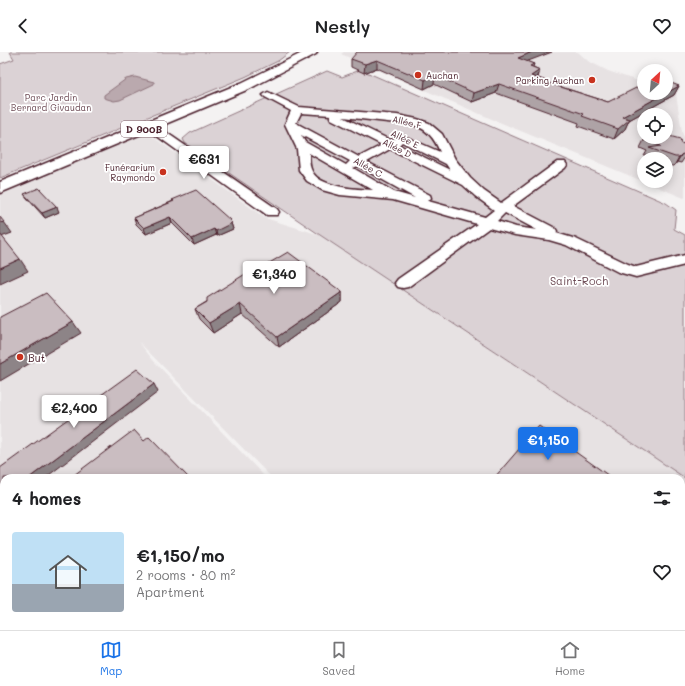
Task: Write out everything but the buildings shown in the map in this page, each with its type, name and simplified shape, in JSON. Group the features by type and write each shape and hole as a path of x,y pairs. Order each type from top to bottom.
{"main road":[{"name":"D 900B","path":"286,66 303,52"},
{"name":"D 900B","path":"0,188 246,86 312,52"}],"street":[{"path":"268,96 297,110 290,124 303,149 305,170 317,183 340,191 393,196 516,231 550,236 571,242 624,268 636,272 685,260"},
{"name":"Allée F","path":"297,110 322,110 358,116 401,120 418,123 431,129 440,139 452,162 472,186 489,202 571,242"},
{"name":"Allée D","path":"322,110 472,186"},
{"name":"Allée E","path":"358,116 452,162"},
{"name":"Allée C","path":"290,124 446,210"},
{"path":"150,126 168,134 272,212"},
{"path":"344,169 403,138"},
{"path":"301,144 393,196"},
{"path":"403,283 488,222 503,208 561,165"}],"shaded area":[{"path":"344,52 578,52 588,61 608,71 637,81 637,100 673,100 673,93 676,94 682,132 685,139 685,197 684,198 660,188 673,188 673,152 637,152 637,179 494,120 341,54"},
{"path":"135,77 154,82 154,84 120,100 114,101 104,98 104,95 126,79"},
{"path":"146,132 265,218 320,235 679,474 268,474 139,342 152,359 262,474 0,474 0,195"}],"green space":[{"name":"Parc Jardin Bernard Givaudan","path":"10,52 290,52 278,61 245,77 0,178 0,64 14,59"},
{"name":"Saint-Roch","path":"360,70 364,73 366,72 666,203 676,210 674,229 685,235 685,474 679,474 320,235 185,143 183,139 190,133 327,71 342,77"}],"place":[{"name":"Auchan","path":"418,75"},
{"name":"Parking Auchan","path":"592,80"},
{"name":"Funérarium Raymondo","path":"163,172"},
{"name":"But","path":"20,357"}]}
